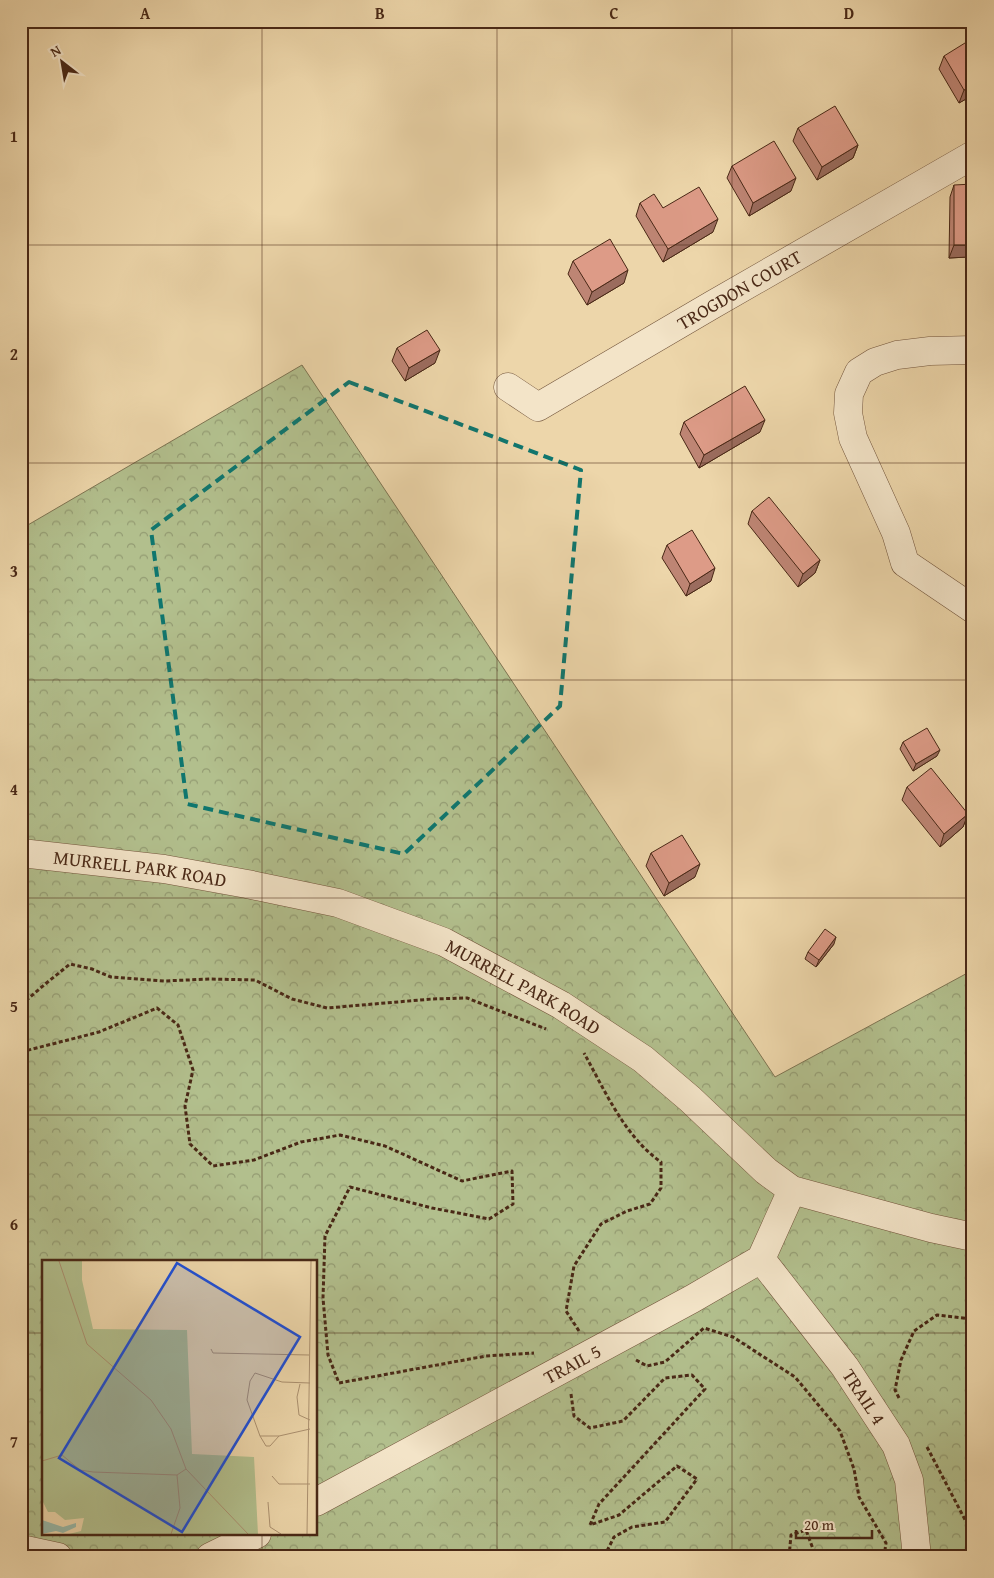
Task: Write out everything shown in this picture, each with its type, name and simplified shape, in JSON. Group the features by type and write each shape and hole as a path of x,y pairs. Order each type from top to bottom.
{"street":[{"name":"TROGDON COURT","path":"508,387 538,407 588,380 712,305 973,155"},
{"path":"973,350 968,352 930,351 897,354 875,362 859,372 849,394 848,413 853,438 896,533 905,563 973,610"},
{"name":"MURRELL PARK ROAD","path":"21,853 164,870 247,884 338,903 444,942 561,1005 643,1059 690,1099 766,1171 792,1190 931,1228 973,1237"},
{"path":"761,1259 792,1190"},
{"name":"TRAIL 5","path":"318,1501 692,1299 761,1259"},
{"name":"TRAIL 4","path":"761,1259 845,1367 896,1445 910,1480 917,1557"},
{"path":"210,1557 254,1536"},
{"path":"21,1549 58,1557"}],"path":[{"path":"21,1005 70,964 92,969 111,977 164,982 210,979 255,980 292,999 327,1008 467,998 546,1030"},
{"path":"21,1052 99,1032 157,1008 178,1025 193,1070 185,1106 190,1144 213,1166 254,1160 301,1142 340,1135 385,1146 462,1182 512,1171 513,1204 489,1219 432,1208 350,1187 325,1236 323,1298 328,1355 339,1384 486,1356 555,1352 569,1386 574,1416 590,1428 623,1421 665,1378 692,1375 705,1389 599,1504 590,1525 619,1515 677,1466 697,1479 665,1522 632,1527 614,1537 604,1557"},
{"path":"583,1051 618,1114 633,1136 647,1152 661,1162 661,1188 650,1204 627,1211 601,1224 574,1266 566,1311 580,1332 647,1366 665,1362 704,1328 733,1337 795,1377 840,1431 854,1469 859,1497 886,1542 884,1557"},
{"path":"900,1398 895,1390 901,1360 914,1332 937,1315 972,1319 973,1321"},
{"path":"923,1439 973,1535"},
{"path":"789,1557 791,1535 806,1530 816,1557"}],"highlighted area":[{"path":"349,382 581,470 560,706 404,854 187,804 151,530"}],"green space":[{"path":"302,365 775,1077 973,970 973,1557 21,1557 21,529"}],"building":[{"path":"973,38 973,85 964,90 944,56"},
{"path":"835,106 858,145 822,167 798,128"},
{"path":"774,141 796,178 753,203 732,166"},
{"path":"973,184 972,245 954,245 954,185"},
{"path":"699,187 718,219 668,249 640,203 654,194 663,208"},
{"path":"610,239 628,270 592,292 573,261"},
{"path":"427,330 440,350 409,368 397,348"},
{"path":"745,386 765,420 704,455 684,422"},
{"path":"769,497 820,560 803,574 752,511"},
{"path":"692,530 715,568 690,584 667,545"},
{"path":"927,728 940,750 916,764 903,742"},
{"path":"931,768 968,814 944,834 907,787"},
{"path":"682,835 700,864 669,883 651,853"},
{"path":"825,929 836,937 819,960 808,952"}]}
